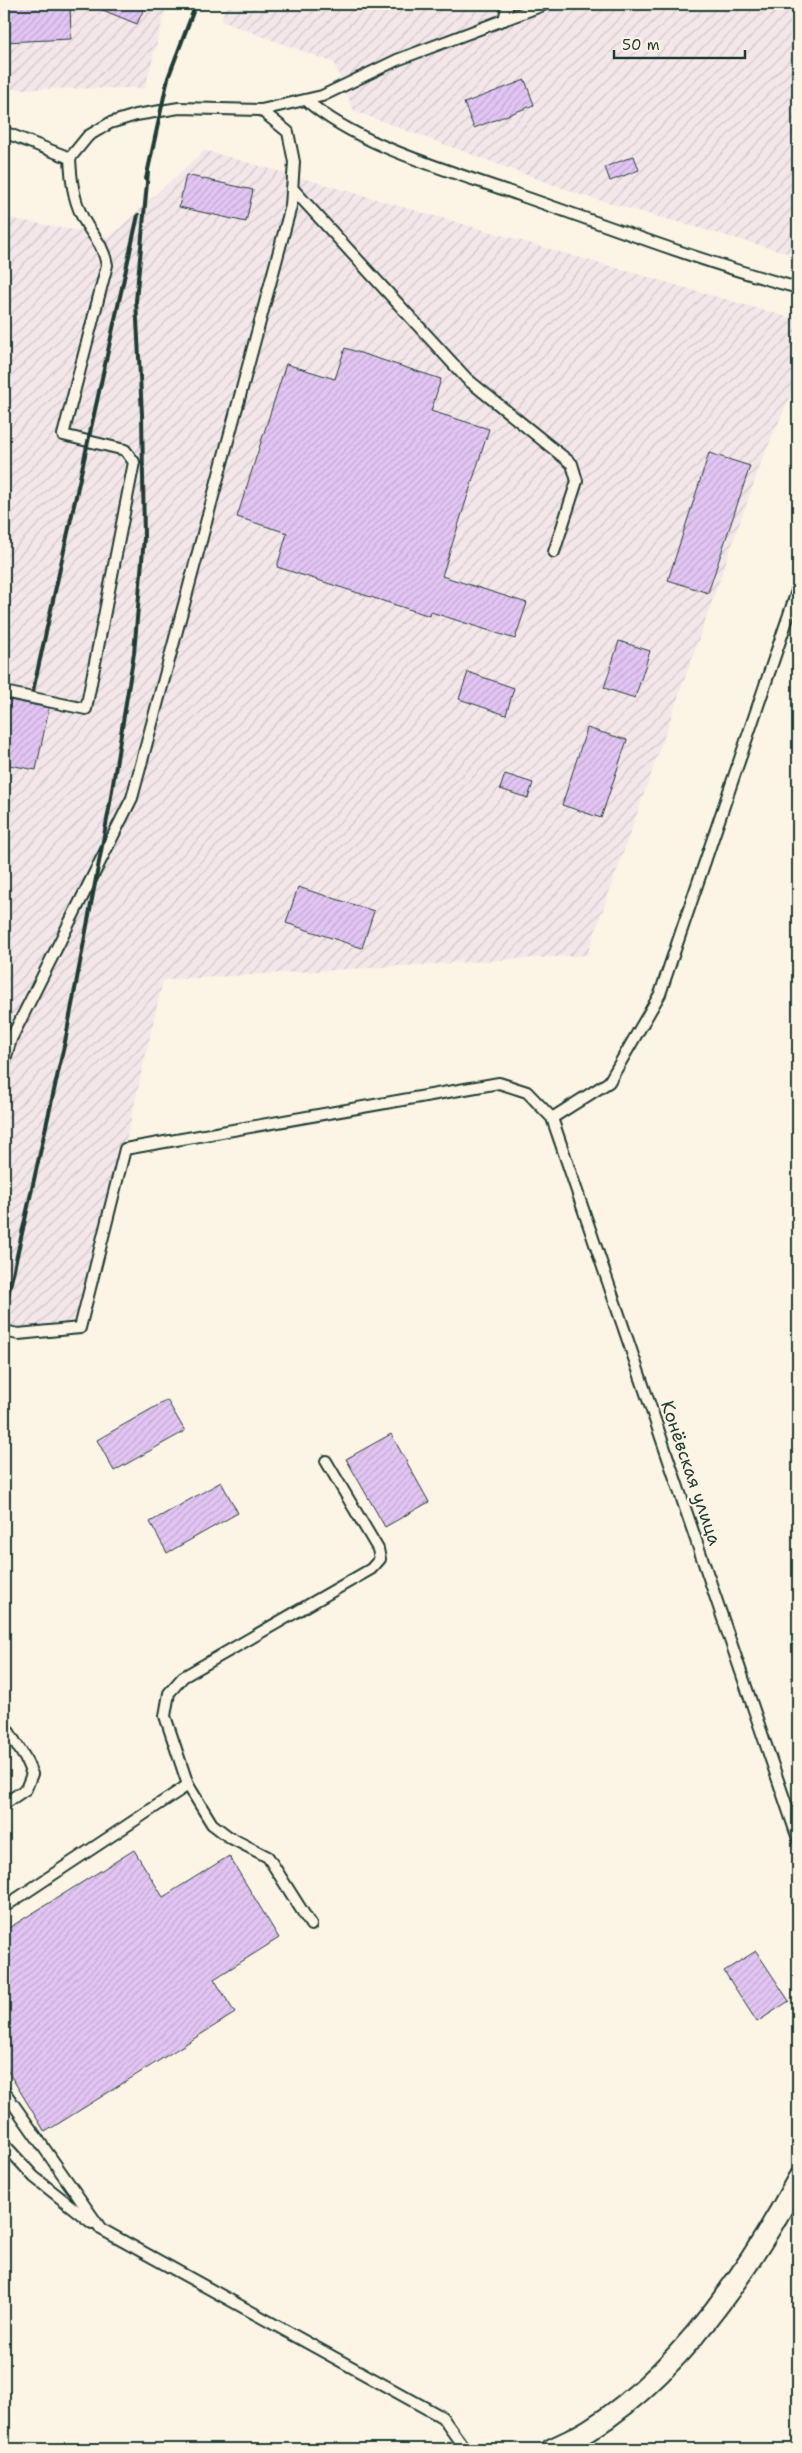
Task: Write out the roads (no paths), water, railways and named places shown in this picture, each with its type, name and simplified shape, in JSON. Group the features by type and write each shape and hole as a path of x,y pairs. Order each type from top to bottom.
{"street":[{"path":"552,2449 568,2442 631,2401 692,2339 748,2263 798,2180"}],"lane":[{"path":"504,20 508,4"},
{"path":"4,692 86,709 134,462 126,450 63,435 107,265 104,250 82,217 72,187 70,158 88,136 110,123 136,115 179,108 261,110 322,96 397,60 546,4"},
{"path":"306,100 323,114 398,152 734,270 798,288"},
{"path":"4,1063 11,1039 132,798 291,206 294,162 288,132 261,110"},
{"path":"4,132 70,158"},
{"path":"292,188 467,379 572,464 576,482 554,552"},
{"path":"4,1331 18,1334 80,1328 125,1149 499,1083 528,1092 552,1118 609,1082 660,994 798,588"},
{"name":"Конёвская улица","path":"552,1118 798,1839"},
{"path":"311,1924 268,1857 229,1837 212,1824 188,1785 165,1716 169,1693 183,1677 372,1569 380,1559 378,1549 326,1461"},
{"path":"4,1724 25,1758 32,1774 26,1789 4,1804"},
{"path":"4,1907 188,1785"},
{"path":"4,2091 101,2230"},
{"path":"4,2144 34,2177 101,2230 442,2417 465,2449"}],"railway":[{"path":"146,179 168,78 196,4"},
{"path":"5,1309 66,1037 109,809 134,653 144,538 142,414 136,301 148,172"},
{"path":"33,691 138,215"}]}
